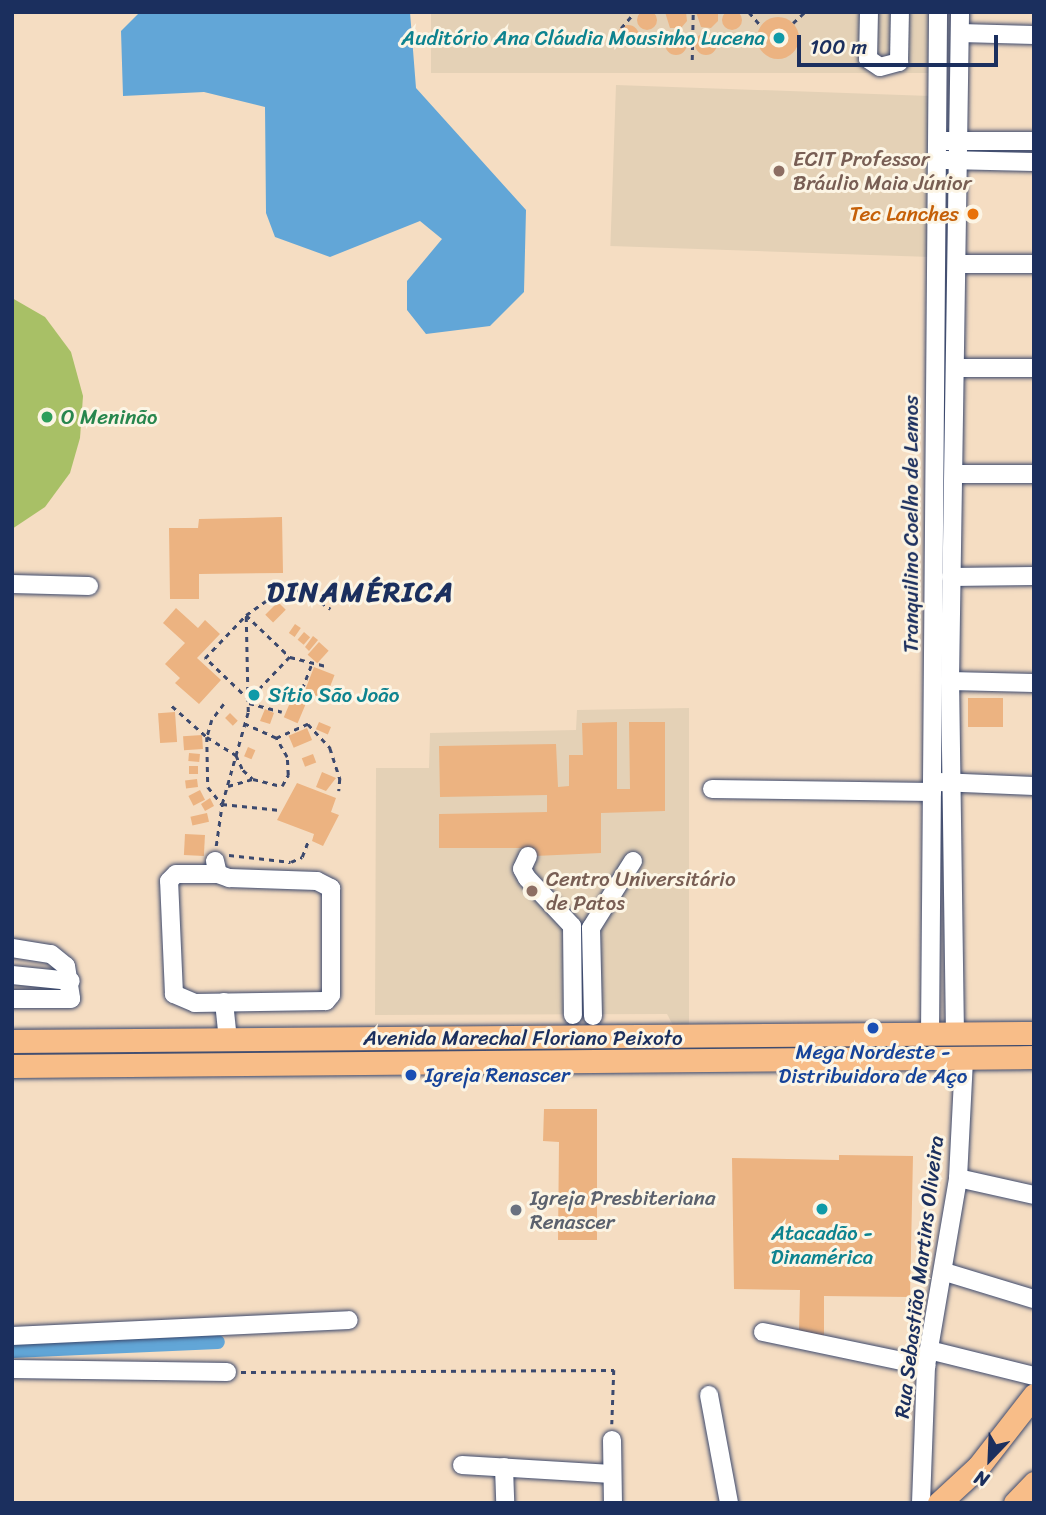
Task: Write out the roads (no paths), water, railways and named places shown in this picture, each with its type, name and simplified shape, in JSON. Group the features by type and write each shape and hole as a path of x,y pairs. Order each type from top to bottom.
{"main road":[{"name":"Avenida Marechal Floriano Peixoto","path":"12,1041 930,1036 1034,1033"},
{"name":"Avenida Marechal Floriano Peixoto","path":"12,1066 1034,1057"},
{"path":"939,1503 978,1467 1034,1395"},
{"path":"1015,1503 1034,1483"}],"street":[{"path":"869,12 868,59 880,67 899,62 900,12"},
{"name":"Tranquilino Coelho de Lemos","path":"938,12 940,140 934,306 943,657 950,681 938,785 955,1035"},
{"name":"Tranquilino Coelho de Lemos","path":"930,1036 943,657 951,576 955,474 960,12"},
{"path":"960,33 1034,35"},
{"path":"940,140 1034,141"},
{"path":"939,159 1034,162"},
{"path":"957,264 1034,264"},
{"path":"956,368 1034,368"},
{"path":"955,474 1034,474"},
{"path":"951,576 1034,576"},
{"path":"12,584 89,586"},
{"path":"950,681 1034,683"},
{"path":"712,789 1034,786"},
{"path":"528,856 522,869 527,878 572,926 573,1016"},
{"path":"217,861 317,881 331,888 331,995 326,1000 224,1002 195,1003 174,994 169,881 176,874 217,861"},
{"path":"593,1016 591,928 633,861"},
{"path":"12,948 51,954 66,966 71,981 71,999 12,999"},
{"path":"12,975 71,981"},
{"path":"224,1002 228,1040"},
{"name":"Rua Sebastião Martins Oliveira","path":"921,1503 928,1358 945,1272 958,1178 964,1058"},
{"path":"958,1178 1034,1195"},
{"path":"945,1272 1034,1299"},
{"path":"12,1336 349,1320"},
{"path":"762,1332 1034,1376"},
{"path":"12,1369 55,1366 227,1371"},
{"path":"709,1395 729,1503"},
{"path":"612,1440 613,1503"},
{"path":"462,1465 612,1474"},
{"path":"504,1467 505,1503"}],"water":[{"path":"140,12 410,12 416,88 526,210 524,292 490,326 426,334 407,310 407,281 442,239 420,221 330,257 275,237 266,213 265,107 204,92 123,96 121,31"}],"waterway":[{"path":"12,1351 218,1342"}],"place":[{"name":"Auditório Ana Cláudia Mousinho Lucena","path":"779,38"},
{"name":"ECIT Professor Bráulio Maia Júnior","path":"779,171"},
{"name":"Tec Lanches","path":"973,214"},
{"name":"O Meninão","path":"47,417"},
{"name":"Sítio São João","path":"254,695"},
{"name":"Centro Universitário de Patos","path":"532,891"},
{"name":"Mega Nordeste - Distribuidora de Aço","path":"873,1028"},
{"name":"Igreja Renascer","path":"411,1075"},
{"name":"Atacadão - Dinamérica","path":"822,1209"},
{"name":"Igreja Presbiteriana Renascer","path":"516,1210"}],"district":[{"name":"DINAMÉRICA","path":"361,592"}]}
